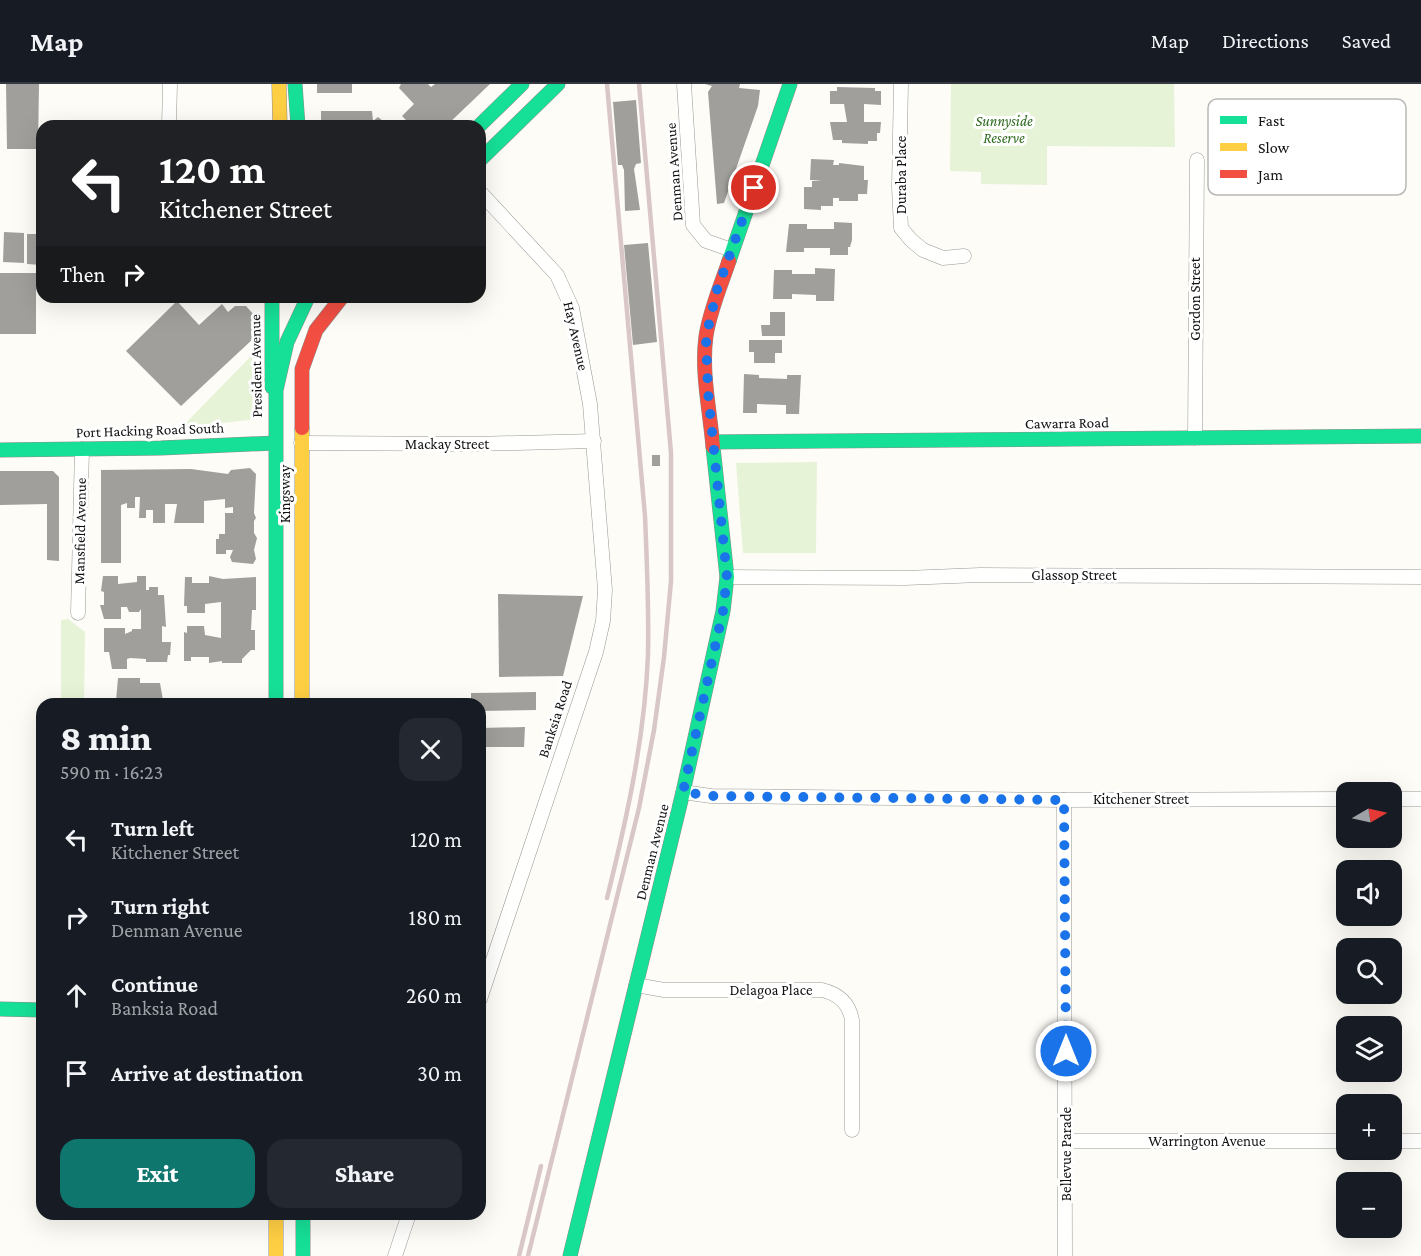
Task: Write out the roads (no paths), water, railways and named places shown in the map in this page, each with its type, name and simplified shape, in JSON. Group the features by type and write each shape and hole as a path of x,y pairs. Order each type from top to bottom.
{"street":[{"path":"169,120 170,84"},
{"path":"279,84 280,120"},
{"path":"295,84 298,120"},
{"path":"485,120 522,84"},
{"path":"486,154 558,84"},
{"name":"Denman Avenue","path":"570,1256 683,792 723,611 727,577 705,365 706,337 713,305 732,250 706,241 693,225 684,84"},
{"path":"732,250 790,84"},
{"name":"Duraba Place","path":"902,84 899,187 901,228 923,250 944,258 964,256"},
{"name":"Gordon Street","path":"1195,438 1197,160"},
{"name":"Hay Avenue","path":"486,198 553,270 566,292 580,343 594,441"},
{"name":"President Avenue","path":"272,303 271,348 275,439"},
{"name":"Kingsway","path":"276,698 276,390 281,361 291,328 304,303"},
{"path":"312,303 326,314"},
{"path":"325,303 326,314"},
{"name":"Kingsway","path":"302,698 302,369 309,344 326,314 336,303"},
{"name":"Cawarra Road","path":"713,442 1421,436"},
{"name":"Port Hacking Road South","path":"0,450 161,448 275,439 301,443"},
{"name":"Mackay Street","path":"301,443 474,444 594,441"},
{"name":"Banksia Road","path":"486,981 596,652 603,621 605,590 594,441"},
{"name":"Mansfield Avenue","path":"78,613 82,449"},
{"name":"Glassop Street","path":"727,577 905,578 992,575 1421,577"},
{"name":"Kitchener Street","path":"683,792 711,796 1064,800 1336,799"},
{"path":"1402,799 1421,799"},
{"name":"Bellevue Parade","path":"1064,800 1065,1256"},
{"name":"Delagoa Place","path":"636,985 664,990 822,990 837,995 848,1006 852,1020 852,1130"},
{"path":"0,1009 36,1010"},
{"name":"Warrington Avenue","path":"1066,1142 1336,1141"},
{"path":"1402,1141 1421,1141"},
{"path":"276,1220 276,1256"},
{"path":"303,1220 303,1256"},
{"path":"395,1256 407,1220"}],"railway":[{"path":"607,84 645,516 648,585 648,654 639,746 628,807 607,898"},
{"path":"528,1256 639,808 654,730 664,657 671,581 671,453 639,84"},
{"path":"519,1256 541,1166"}],"park label":[{"name":"Sunnyside Reserve","path":"1004,130"}]}
